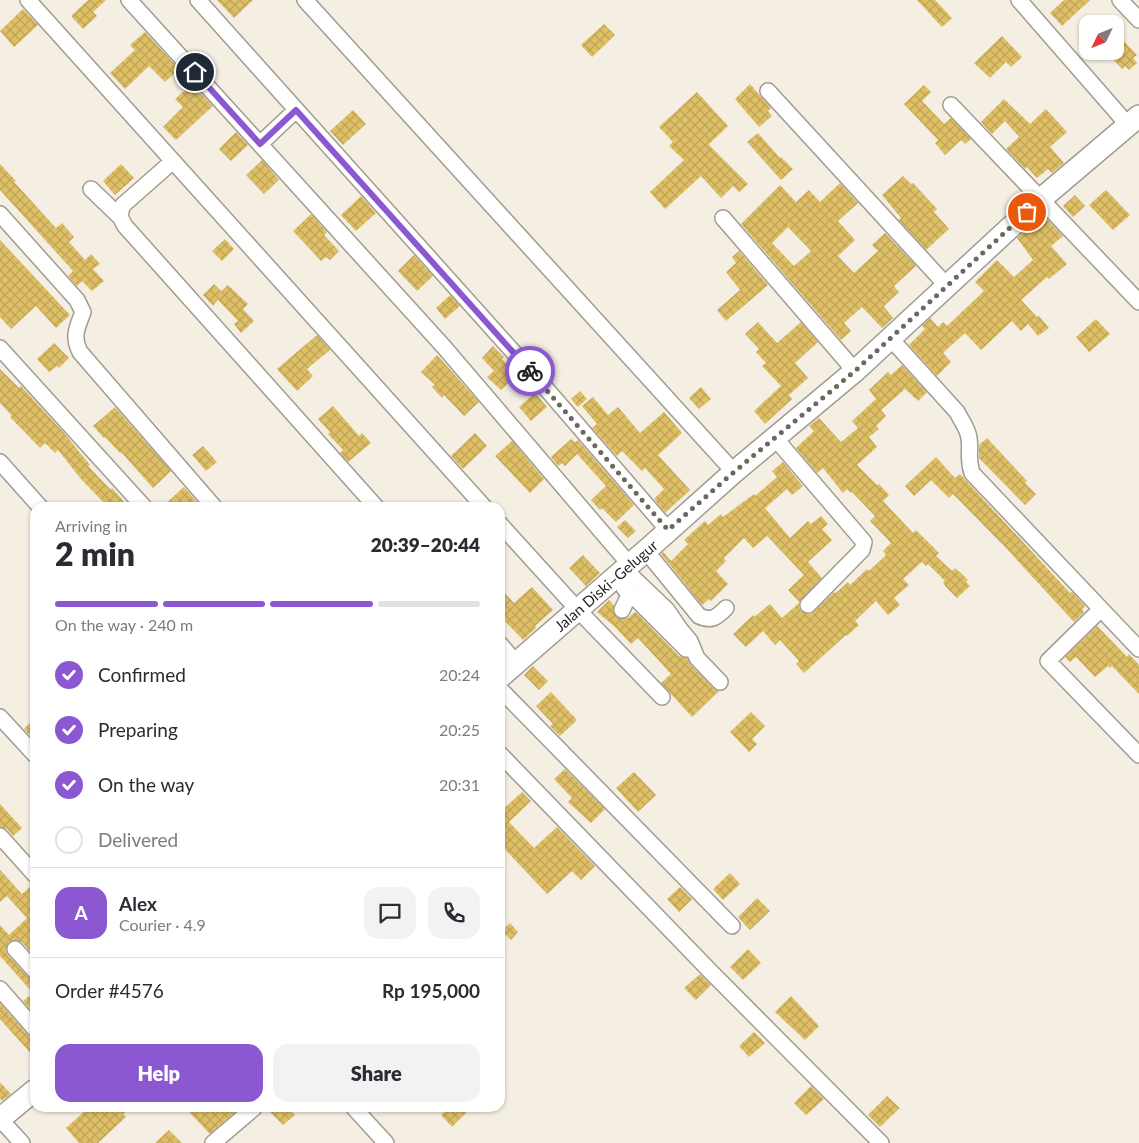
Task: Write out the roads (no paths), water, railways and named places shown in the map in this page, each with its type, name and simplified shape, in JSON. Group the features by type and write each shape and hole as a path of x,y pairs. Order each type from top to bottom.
{"main road":[{"name":"Jalan Diski–Gelugur","path":"505,673 578,610 630,576 668,530 855,371 1041,199 1134,120"},
{"path":"0,1119 30,1094"}],"street":[{"path":"28,0 480,502"},
{"path":"129,0 444,346 630,576 699,616 710,620 716,618 726,608"},
{"path":"198,0 536,378 668,530"},
{"path":"305,0 734,472"},
{"path":"1018,0 1134,120"},
{"path":"1120,0 1139,20"},
{"path":"768,91 947,286"},
{"path":"952,105 1139,302"},
{"path":"260,144 296,110"},
{"path":"120,218 119,213 123,205 173,161"},
{"path":"91,189 120,218 132,234 372,502"},
{"path":"0,214 77,300 83,312 75,336 80,352 210,502"},
{"path":"723,218 855,371"},
{"path":"890,339 957,412 969,437 968,462 972,473 1139,649"},
{"path":"0,348 140,502"},
{"path":"775,438 864,542 862,550 808,605"},
{"path":"0,462 36,502"},
{"path":"505,530 578,610 662,697"},
{"path":"622,610 630,576"},
{"path":"630,576 637,600 686,650 694,653 720,682"},
{"path":"1101,609 1048,661 1139,755"},
{"path":"505,650 516,663"},
{"path":"505,694 732,926"},
{"path":"0,717 30,750"},
{"path":"505,759 704,965 881,1143"},
{"path":"0,836 30,869"},
{"path":"15,949 30,966"},
{"path":"0,989 30,1023"},
{"path":"213,1143 249,1112"},
{"path":"358,1112 386,1143"},
{"path":"0,1119 22,1143"}]}
